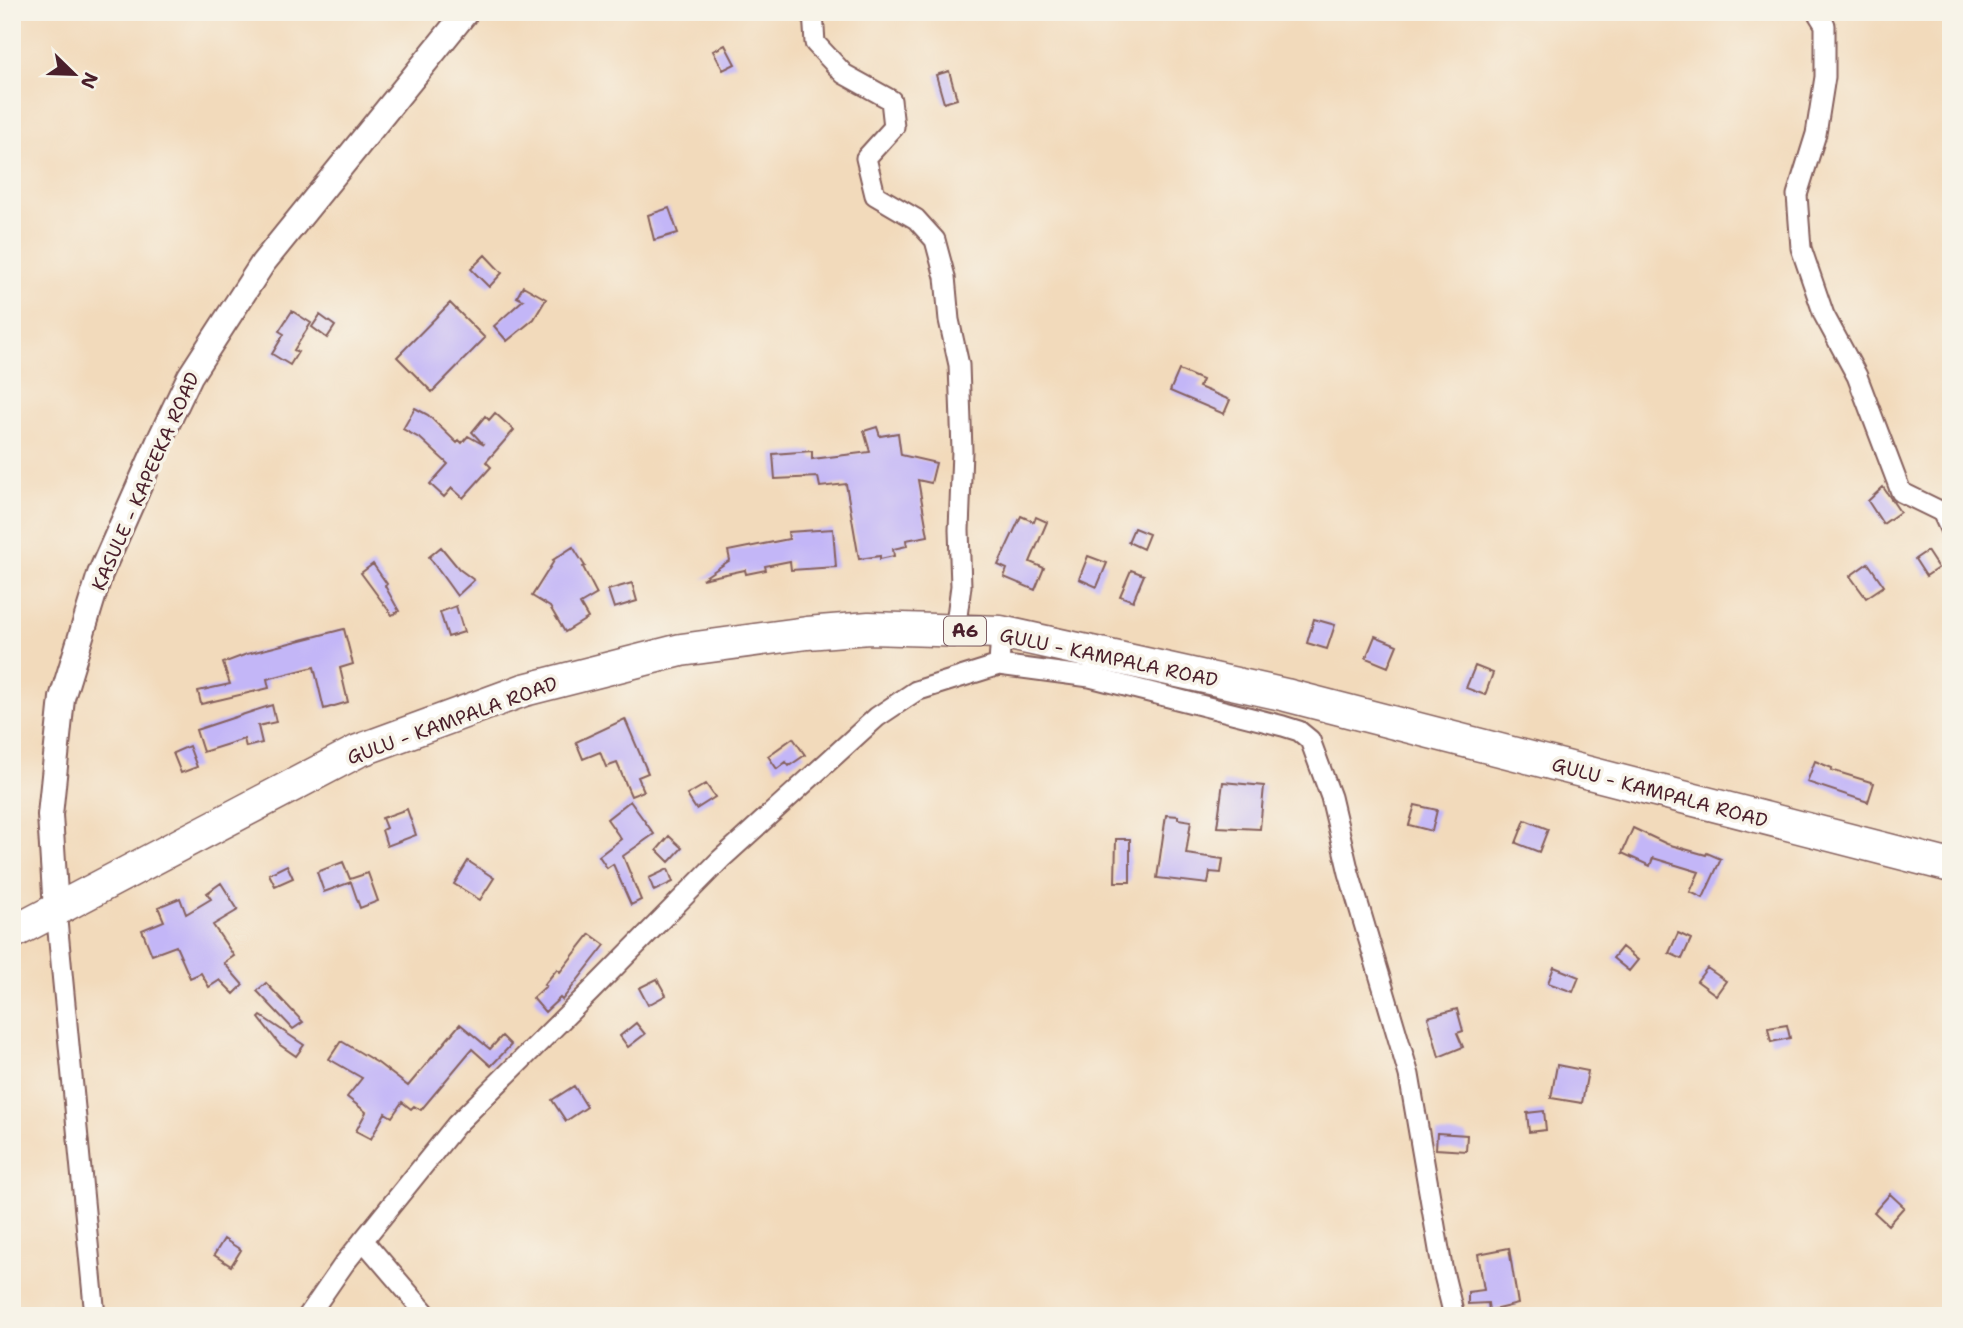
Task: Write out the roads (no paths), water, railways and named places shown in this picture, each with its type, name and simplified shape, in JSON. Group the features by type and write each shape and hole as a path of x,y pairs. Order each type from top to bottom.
{"main road":[{"name":"GULU - KAMPALA ROAD","path":"12,933 358,751 524,690 681,650 782,636 869,628 1001,632 1286,695 1951,866"}],"street":[{"name":"KASULE - KAPEEKA ROAD","path":"56,910 50,815 62,698 100,574 154,452 190,376 263,263 466,12"},
{"path":"813,12 816,43 844,74 891,100 894,127 866,159 875,195 916,219 935,240 945,277 949,320 959,365 962,451 959,530 961,586 955,631"},
{"path":"1817,12 1825,25 1825,77 1816,134 1797,195 1801,248 1824,315 1857,376 1900,492 1942,512 1951,531"},
{"path":"999,665 1001,632"},
{"path":"308,1316 363,1240 456,1125 721,859 887,711 916,691 999,665 1090,677 1283,726 1299,731 1310,740 1331,797 1349,873 1409,1075 1442,1267 1454,1316"},
{"path":"56,910 95,1316"},
{"path":"363,1240 428,1316"}]}
